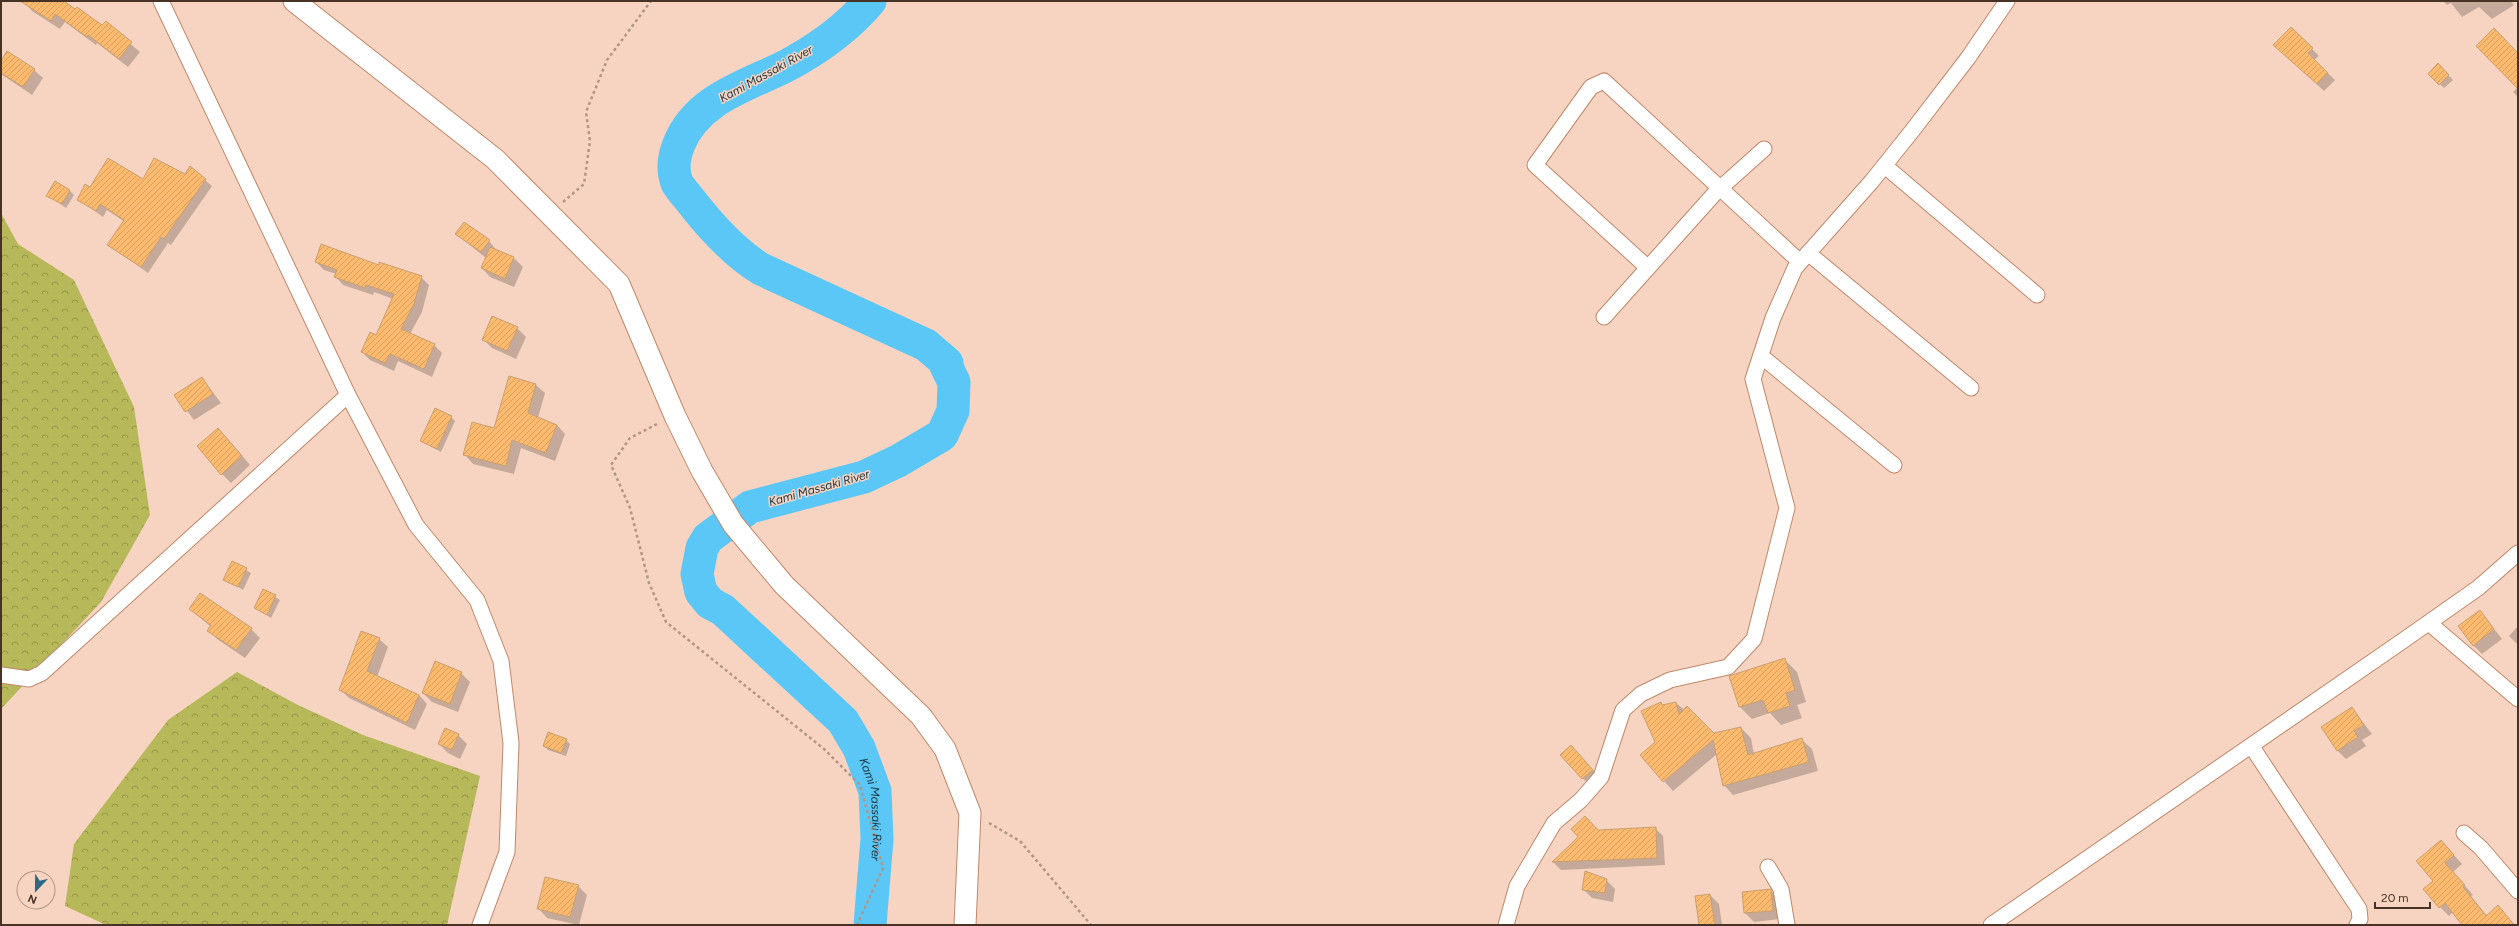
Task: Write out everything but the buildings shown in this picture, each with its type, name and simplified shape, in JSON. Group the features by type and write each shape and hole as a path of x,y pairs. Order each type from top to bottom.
{"street":[{"path":"161,1 348,395 416,525 477,600 501,661 511,743 507,852 480,925"},
{"path":"294,1 495,159 620,284 675,416 702,471 733,524 784,585 921,716 945,749 970,813 965,925"},
{"path":"1506,925 1517,886 1550,829 1601,777 1623,710 1641,694 1670,680 1728,667 1754,639 1787,508 1753,378 1773,318 1795,268 1884,166 1968,58 2008,1"},
{"path":"1647,267 1535,165 1591,88 1604,81 1721,188 1804,257 1971,388"},
{"path":"1604,317 1647,267 1721,188 1764,149"},
{"path":"1884,166 2037,295"},
{"path":"1760,356 1894,465"},
{"path":"1,675 29,679 42,673 348,395"},
{"path":"1991,925 2252,747 2300,710 2429,623 2478,588 2518,553"},
{"path":"2429,623 2518,699"},
{"path":"2252,747 2359,909 2360,919 2357,925"},
{"path":"2464,833 2481,848 2518,891"},
{"path":"1768,867 1781,889 1787,925"}],"path":[{"path":"550,213 584,184 590,141 586,112 607,60 651,1"},
{"path":"675,416 667,418 630,438 611,465 630,508 649,583 666,622 824,749 860,785 883,868 857,925"},
{"path":"970,813 1020,841 1091,925"}],"green space":[{"path":"1,213 18,244 74,280 134,407 150,515 101,602 1,709"},
{"path":"237,672 298,705 363,735 480,776 447,925 106,925 65,906 74,844 168,720"}],"waterway":[{"name":"Kami Massaki River","path":"870,1 842,29 809,53 786,66 739,88 710,105 687,129 677,149 674,168 677,183 701,214 733,248 751,263 926,345 947,363 946,366 954,382 953,411 942,435 898,461 864,477 750,507 708,538 702,548 697,574 701,592 710,603 723,610 843,721 859,748 875,791 877,839 870,925"}]}
